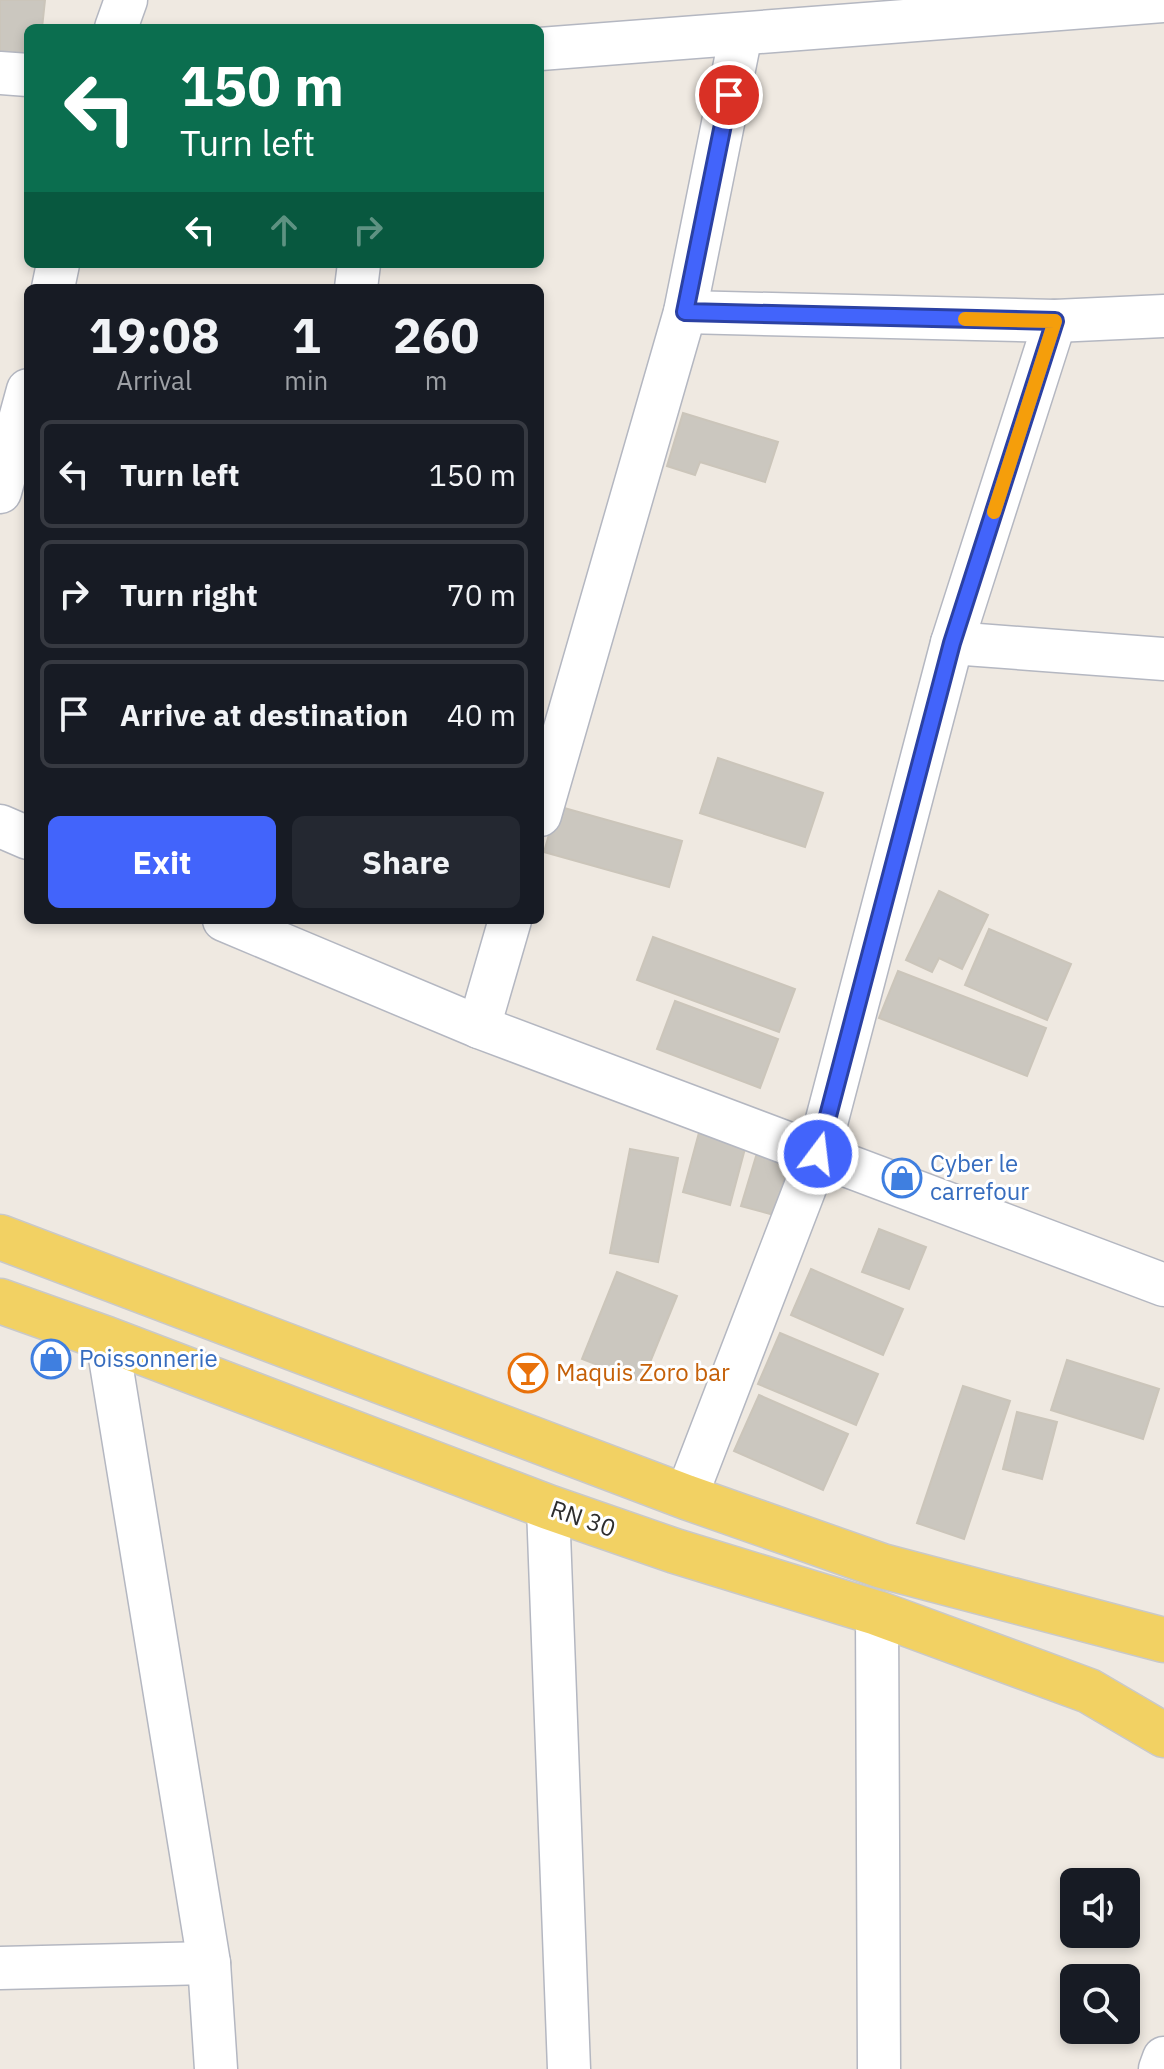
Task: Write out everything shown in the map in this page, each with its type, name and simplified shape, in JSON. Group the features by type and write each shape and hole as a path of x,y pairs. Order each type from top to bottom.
{"main road":[{"path":"0,1237 686,1497 882,1566 1164,1640"},
{"name":"RN 30","path":"0,1301 548,1507 675,1551 877,1613 1089,1691 1164,1735"}],"street":[{"path":"117,24 126,0"},
{"path":"544,49 1164,1"},
{"path":"544,801 685,312 741,34"},
{"path":"0,73 24,75"},
{"path":"685,312 1055,321 1164,316"},
{"path":"686,1497 818,1154 952,643 1055,321"},
{"path":"0,492 24,405"},
{"path":"952,643 1164,659"},
{"path":"0,826 24,836"},
{"path":"234,924 479,1027 1164,1285"},
{"path":"479,1027 509,924"},
{"path":"107,1339 209,1963 216,2069"},
{"path":"548,1507 569,2069"},
{"path":"877,1613 879,2069"},
{"path":"0,1968 209,1963"},
{"path":"1160,2069 1164,2058"}],"building":[{"path":"0,0 45,0 42,24 24,24 24,58 0,56"},
{"path":"683,413 778,442 765,482 700,462 695,475 667,466"},
{"path":"718,758 823,793 805,847 700,813"},
{"path":"557,806 682,841 669,887 544,852"},
{"path":"939,891 988,915 962,969 939,958 932,972 906,960"},
{"path":"989,929 1071,964 1047,1020 965,985"},
{"path":"653,937 795,989 779,1032 637,980"},
{"path":"898,971 1046,1028 1027,1076 879,1018"},
{"path":"675,1001 778,1039 760,1088 657,1049"},
{"path":"700,1129 747,1141 730,1205 683,1192"},
{"path":"630,1149 678,1158 658,1262 610,1253"},
{"path":"757,1153 789,1163 774,1215 741,1206"},
{"path":"879,1229 926,1247 909,1289 862,1272"},
{"path":"811,1269 903,1309 883,1355 791,1315"},
{"path":"617,1272 677,1296 642,1382 582,1359"},
{"path":"780,1333 878,1374 856,1425 758,1384"},
{"path":"1067,1360 1159,1389 1143,1439 1051,1410"},
{"path":"963,1386 1010,1401 964,1539 917,1523"},
{"path":"759,1395 848,1434 823,1490 734,1451"},
{"path":"1017,1412 1057,1422 1042,1479 1003,1469"}],"slow traffic":[{"path":"965,319 1055,321 994,512"}],"place":[{"name":"Cyber le carrefour","path":"902,1178"},
{"name":"Poissonnerie","path":"51,1359"},
{"name":"Maquis Zoro bar","path":"528,1373"}],"route":[{"path":"729,95 685,312 1055,321 952,643 818,1154"}]}
